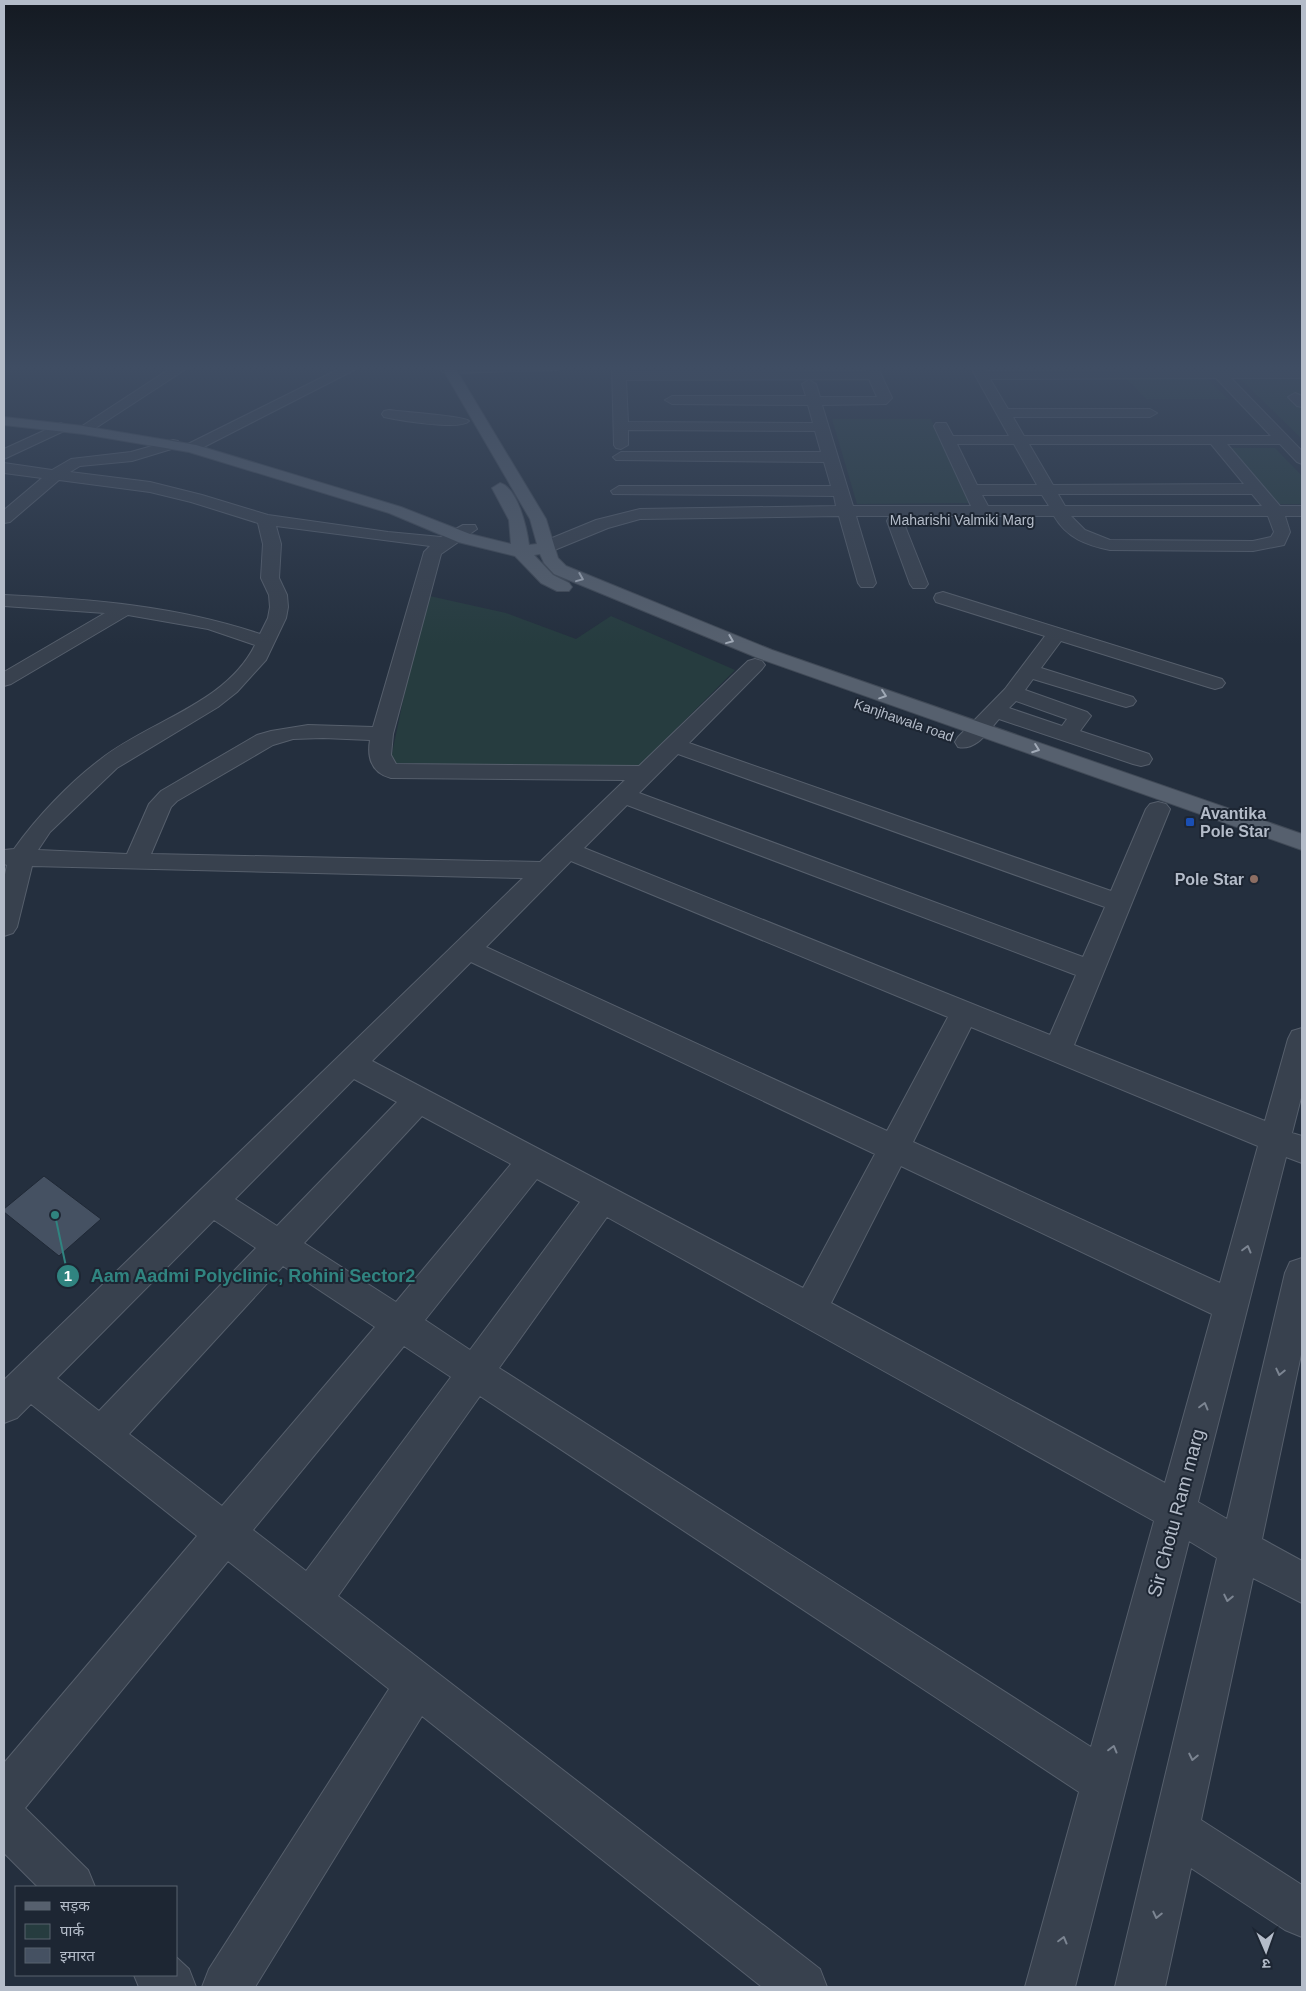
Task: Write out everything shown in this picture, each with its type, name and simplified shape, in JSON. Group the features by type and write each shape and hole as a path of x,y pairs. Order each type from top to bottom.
{"main road":[{"path":"239,459 395,510 456,535 520,552 546,547"},
{"name":"Kanjhawala road","path":"502,459 538,519 553,564 573,576 1158,809 1302,858"},
{"path":"491,471 517,520 520,552"},
{"name":"Kanjhawala road","path":"520,552 535,570 558,585 785,678 972,735 1302,842"}],"street":[{"path":"4,518 56,474 82,460 96,459"},
{"path":"602,524 619,491 621,459"},
{"path":"830,459 867,583"},
{"path":"956,459 982,511"},
{"path":"1030,459 1062,515 1082,537 1110,545 1244,546 1278,541 1282,532 1277,516 1231,459"},
{"path":"4,468 150,487 266,520 388,538 456,535"},
{"path":"1019,472 1057,472"},
{"path":"1222,472 1242,472"},
{"path":"963,473 982,473"},
{"path":"815,474 834,474"},
{"path":"972,490 1256,489"},
{"path":"619,491 840,491"},
{"name":"Maharishi Valmiki Marg","path":"846,516 895,521 982,511 1062,515"},
{"name":"Maharishi Valmiki Marg","path":"1277,516 1302,511"},
{"name":"Maharishi Valmiki Marg","path":"546,547 602,524 621,521 642,524 846,516 1062,515 1277,516 1302,520"},
{"path":"4,927 13,856 109,763 211,703 245,673 259,656 277,618 279,607 278,595 270,578 272,544 266,520"},
{"path":"895,521 919,584"},
{"path":"456,535 433,552 382,734 379,759 383,766 391,770 645,773"},
{"path":"943,598 1215,683"},
{"path":"4,600 125,609 212,624 266,642"},
{"path":"4,680 125,609"},
{"path":"972,735 1012,693 1057,634"},
{"path":"755,666 16,1392 101,1436 802,1987"},
{"path":"1029,671 1126,701"},
{"path":"1012,693 1080,716 1067,734"},
{"path":"994,710 1141,759"},
{"path":"135,862 161,804 177,790 265,740 278,735 296,733 382,734"},
{"path":"674,745 1119,903"},
{"path":"623,795 1091,970"},
{"path":"1058,1050 1158,809"},
{"path":"567,850 1289,1144"},
{"path":"13,856 135,862 547,870"},
{"path":"467,949 1232,1306"},
{"path":"810,1309 965,1012"},
{"name":"Sir Chotu Ram marg","path":"1050,1987 1176,1509 1232,1306 1289,1144 1302,1039"},
{"path":"350,1064 810,1309 1176,1509 1238,1548 1302,1583"},
{"path":"101,1436 418,1100"},
{"path":"4,1798 400,1324 533,1161"},
{"path":"310,1600 602,1198"},
{"path":"211,1201 1105,1782"},
{"path":"1140,1987 1238,1548 1296,1333 1302,1273"},
{"path":"227,1987 417,1684"},
{"path":"4,1820 70,1886"},
{"path":"1176,1831 1302,1913"},
{"path":"160,1976 171,1987"}],"green space":[{"path":"844,459 949,459 969,503 857,504"},
{"path":"1235,459 1286,459 1302,476 1302,504 1274,504"},
{"path":"425,595 506,613 576,639 611,616 735,670 638,767 390,763"}],"building":[{"path":"44,1176 101,1219 59,1256 4,1212 4,1209"}],"place":[{"name":"Avantika Pole Star","path":"1190,822"},
{"name":"Pole Star","path":"1254,879"},
{"name":"Aam Aadmi Polyclinic, Rohini Sector2","path":"55,1215"}]}
